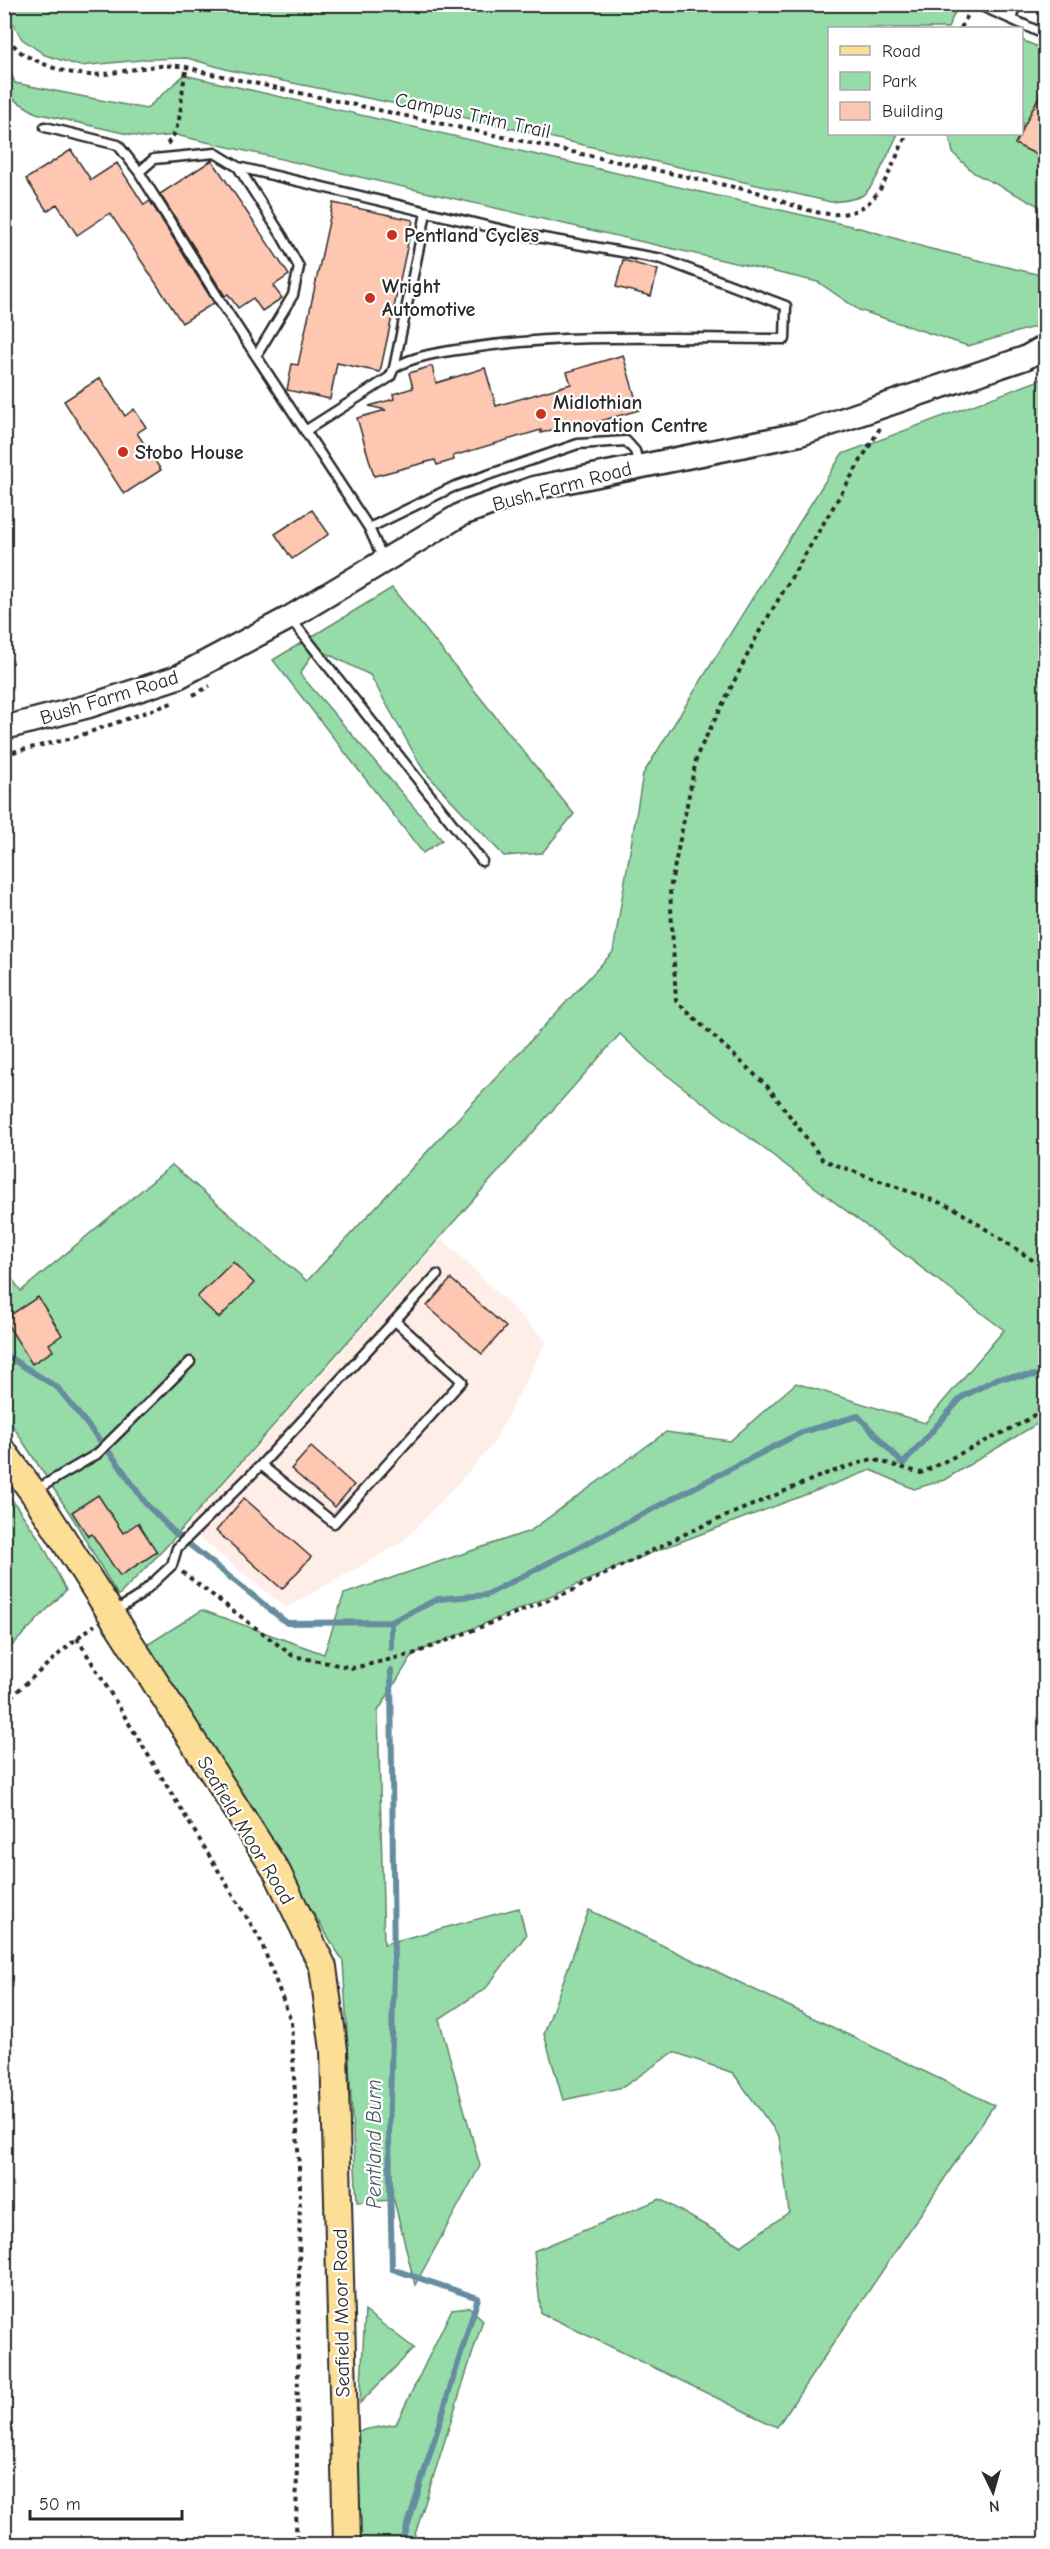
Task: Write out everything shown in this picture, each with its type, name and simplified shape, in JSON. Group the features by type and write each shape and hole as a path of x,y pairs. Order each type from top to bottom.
{"main road":[{"name":"Seafield Moor Road","path":"4,1453 26,1486 33,1492 277,1872 323,1967 334,2050 347,2544"}],"street":[{"name":"Bush Farm Road","path":"4,728 89,706 178,677 289,618 462,514 534,488 800,434 1024,358 1046,346"}],"lane":[{"path":"977,4 1046,35"},
{"path":"1011,19 1016,4"},
{"path":"45,127 118,145 139,172 369,528 384,559"},
{"path":"139,172 154,159 215,153 238,167 426,213 520,234 662,259 786,306 785,339 512,341 445,351 394,368"},
{"path":"238,167 299,267 293,295 256,356"},
{"path":"305,430 390,377 394,368 426,213"},
{"path":"369,528 453,487 578,444 626,441 634,451 639,465"},
{"path":"289,618 483,861"},
{"path":"110,1614 139,1596 172,1565 179,1545 261,1465 437,1275"},
{"path":"261,1465 334,1523 462,1381 395,1321"},
{"path":"33,1492 97,1454 190,1362"}],"path":[{"name":"Campus Trim Trail","path":"4,29 16,51 51,68 91,75 146,67 188,66 203,72 757,192 819,214 855,211 864,206 875,195 906,135"},
{"path":"154,159 176,135 184,75 188,66"},
{"path":"872,430 881,427 758,634 697,755 670,889 676,1001 768,1087 823,1160 954,1208 1046,1269"},
{"path":"189,696 220,680"},
{"path":"4,754 73,738 179,700"},
{"path":"172,1565 293,1656 353,1668 413,1654 571,1591 691,1531 825,1474 872,1459 921,1473 1022,1423 1046,1407"},
{"path":"4,1703 77,1638 110,1614"},
{"path":"77,1638 260,1940 291,2021 300,2186 296,2544"}],"shaded area":[{"path":"442,1238 546,1341 492,1446 403,1542 286,1608 186,1527"}],"green space":[{"path":"5,4 941,5 955,12 948,27 828,27 828,135 898,135 878,176 868,191 856,198 831,202 466,118 229,70 187,58 80,66 45,55 22,39 4,7"},
{"path":"1023,40 1045,50 1045,83 1023,128"},
{"path":"4,56 15,83 146,109 184,75 864,229 927,248 1045,276 1045,324 968,346 859,310 818,282 176,135 145,138 36,113 5,94"},
{"path":"949,135 1020,135 1015,144 1045,159 1045,209 974,173 953,153"},
{"path":"1045,378 1045,1419 944,1480 914,1489 871,1470 656,1551 413,1654 378,1711 384,1944 519,1908 526,1935 486,1988 439,2019 480,2166 415,2285 394,2200 357,2202 343,1961 147,1645 202,1610 324,1654 344,1594 530,1531 666,1432 730,1441 796,1383 925,1423 1004,1330 652,1064 620,1034 165,1548 118,1596 74,1520 5,1414 4,1268 21,1291 172,1165 307,1281 613,952 643,774 842,454"},
{"path":"392,588 574,814 542,853 504,856 424,771 370,675 316,648 300,674 442,840 423,853 273,660"},
{"path":"4,1488 42,1543 66,1590 5,1653"},
{"path":"589,1910 994,2105 777,2427 541,2313 534,2251 660,2199 741,2246 789,2212 779,2136 733,2073 674,2052 623,2087 563,2100 544,2034"},
{"path":"469,2307 483,2320 412,2544 361,2544 357,2431 396,2424 452,2309"},
{"path":"365,2311 414,2348 360,2403"}],"building":[{"path":"1046,83 1046,159 1015,144 1020,135 1023,135 1023,128"},
{"path":"71,150 91,180 117,163 144,205 150,201 214,303 182,323 110,213 77,235 57,204 47,211 26,179"},
{"path":"212,160 289,275 273,286 282,298 262,311 253,298 238,308 228,294 225,296 160,194"},
{"path":"333,203 413,220 380,372 337,363 330,399 287,390 292,364 298,365"},
{"path":"623,260 658,270 651,296 616,287"},
{"name":"Midlothian Innovation Centre","path":"623,355 639,410 583,426 582,421 541,433 541,430 453,456 454,460 437,465 435,460 374,476 357,418 386,410 369,406 394,399 393,394 413,388 409,373 432,366 436,383 485,368 496,406 571,384 567,372"},
{"name":"Stobo House","path":"100,378 125,416 134,409 146,427 137,433 161,470 124,494 64,401"},
{"path":"312,510 329,534 292,559 275,534"},
{"path":"233,1262 254,1283 219,1318 197,1297"},
{"path":"451,1279 506,1327 482,1354 427,1306"},
{"path":"38,1297 62,1335 49,1344 53,1351 32,1364 4,1319"},
{"path":"311,1447 354,1485 335,1507 291,1469"},
{"path":"98,1495 123,1533 138,1523 157,1552 120,1576 92,1534 88,1536 72,1512"},
{"path":"244,1498 311,1557 282,1589 216,1531"}],"waterway":[{"path":"4,1354 58,1388 117,1462 146,1504 175,1533 287,1623 391,1622 438,1599 486,1595 802,1432 858,1416 903,1464 962,1397 998,1378 1039,1375 1046,1367"},
{"name":"Pentland Burn","path":"391,1622 391,1648"},
{"name":"Pentland Burn","path":"391,1670 394,1972 389,2134 392,2269 478,2298 402,2544"}],"place":[{"name":"Pentland Cycles","path":"392,235"},
{"name":"Wright Automotive","path":"370,298"},
{"name":"Midlothian Innovation Centre","path":"541,414"},
{"name":"Stobo House","path":"123,452"}]}
